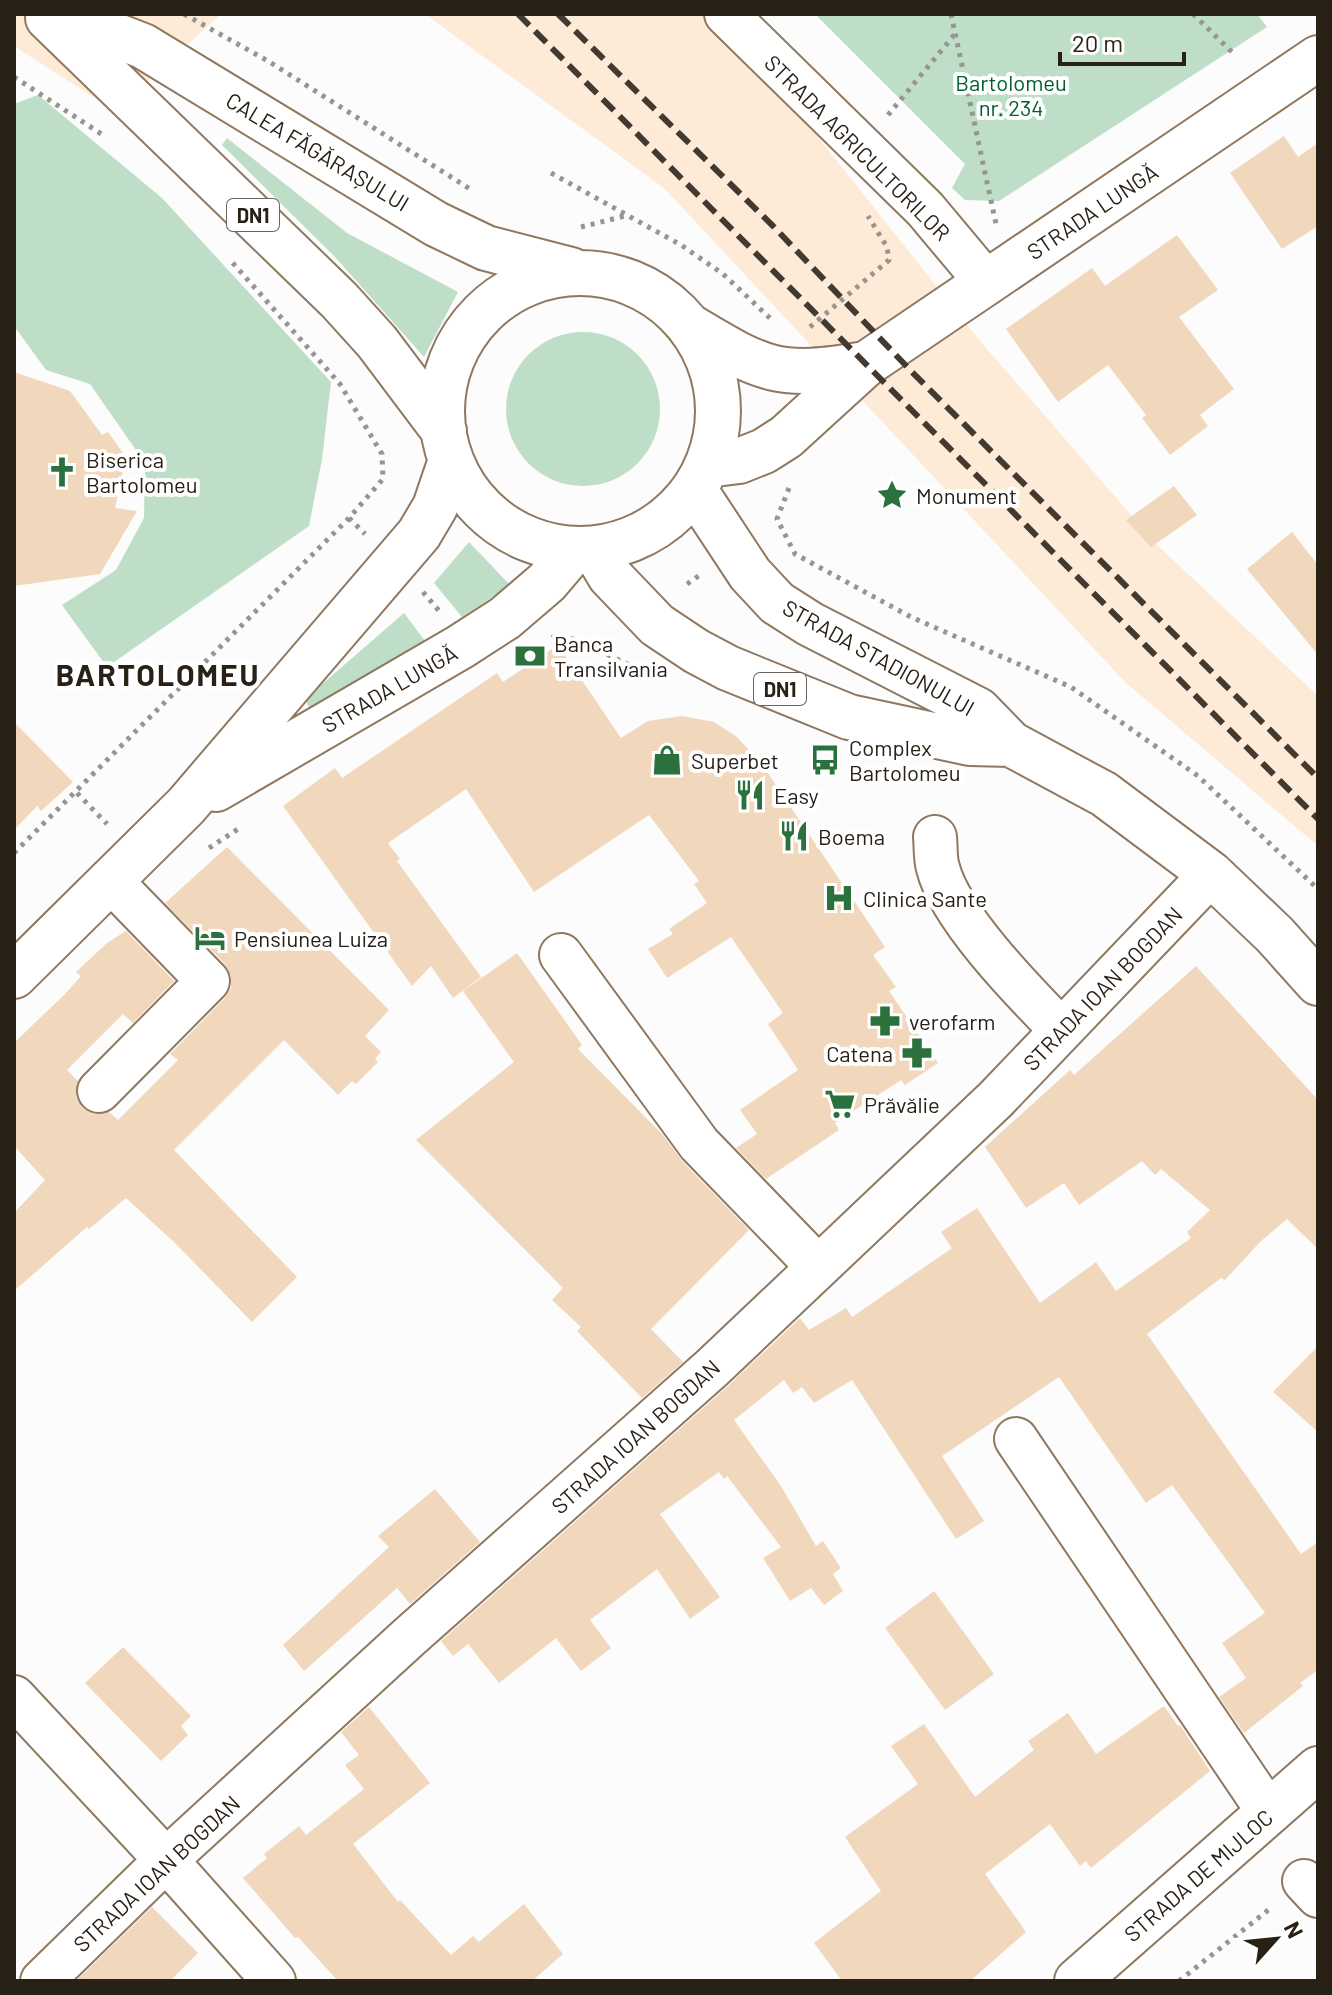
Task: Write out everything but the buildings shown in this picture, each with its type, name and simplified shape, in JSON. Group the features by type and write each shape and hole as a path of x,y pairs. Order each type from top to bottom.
{"main road":[{"name":"DN1","path":"43,14 339,300 377,342 448,446 466,489 488,513 514,532 543,544 585,549 624,542 652,530 675,512 701,477 716,437 718,408 714,379 704,351 689,326 659,297 622,279 581,273 547,277 516,288 488,308 465,334 450,364 442,397 448,446"},
{"name":"CALEA FĂGĂRAȘULUI","path":"61,14 143,46 436,224 486,248 581,273"},
{"name":"STRADA LUNGĂ","path":"701,477 786,437 866,364 1318,58"},
{"name":"STRADA LUNGĂ","path":"689,326 741,357 768,368 818,372 866,364"},
{"name":"STRADA LUNGĂ","path":"14,976 186,806 419,534 435,507 448,446"},
{"name":"STRADA STADIONULUI","path":"701,477 750,574 777,603 810,624 978,710 1011,744 1104,794 1211,874 1275,935 1318,983"},
{"name":"STRADA LUNGĂ","path":"186,806 505,618 585,549"},
{"name":"STRADA STADIONULUI","path":"585,549 657,625 728,668 849,717 970,743 1011,744"},
{"name":"STRADA DE MIJLOC","path":"1077,1981 1318,1769"}],"street":[{"name":"STRADA AGRICULTORILOR","path":"726,14 925,209 987,283"},
{"path":"935,837 938,869 961,917 1061,1030"},
{"name":"STRADA IOAN BOGDAN","path":"42,1981 166,1860 408,1638 712,1368 996,1099 1211,874"},
{"path":"99,1091 208,981 110,880"},
{"path":"561,955 699,1144 818,1267"},
{"path":"1016,1439 1269,1813"},
{"path":"14,1697 274,1981"}],"path":[{"path":"184,14 268,61 480,195"},
{"path":"951,14 996,224"},
{"path":"1193,14 1234,54"},
{"path":"860,146 955,34"},
{"path":"14,77 111,140"},
{"path":"551,173 681,245 723,274 777,325"},
{"path":"805,331 889,260 887,247 866,212"},
{"path":"572,230 625,216"},
{"path":"14,853 349,518 383,479 382,454 340,384 225,253"},
{"path":"777,519 795,554 911,617 1071,687 1198,776 1318,889"},
{"path":"544,642 557,635 581,641 635,668"},
{"path":"203,852 242,827"},
{"path":"1179,1981 1311,1888"}],"shaded area":[{"path":"14,14 221,14 115,111 14,46"},
{"path":"425,14 720,14 981,342 1157,545 1318,696 1318,846 1126,683 664,188"}],"green space":[{"name":"Bartolomeu nr. 234","path":"815,14 1257,14 1267,27 999,201 965,200 952,188 965,164"},
{"path":"38,95 162,198 331,382 322,459 309,526 107,667 62,605 116,570 144,518 145,463 90,384 46,370 14,326 14,104"},
{"path":"227,138 347,233 458,292 424,357 335,257 222,145"},
{"path":"583,332 612,338 637,355 654,380 660,409 654,438 637,463 612,480 583,486 554,480 529,463 512,438 506,409 512,380 529,355 554,338"},
{"path":"469,542 510,585 462,617 434,583"},
{"path":"404,613 425,641 311,712 305,699"}],"railway":[{"path":"518,14 1318,819"},
{"path":"558,14 773,226 912,372 1318,778"}],"place":[{"name":"Biserica Bartolomeu","path":"62,472"},
{"name":"Monument","path":"892,495"},
{"name":"Banca Transilvania","path":"530,656"},
{"name":"Superbet","path":"667,760"},
{"name":"Complex Bartolomeu","path":"825,760"},
{"name":"Easy","path":"750,795"},
{"name":"Boema","path":"794,836"},
{"name":"Clinica Sante","path":"839,898"},
{"name":"Pensiunea Luiza","path":"210,938"},
{"name":"verofarm","path":"885,1021"},
{"name":"Catena","path":"917,1053"},
{"name":"Prăvălie","path":"840,1104"}],"district":[{"name":"BARTOLOMEU","path":"158,674"}]}
